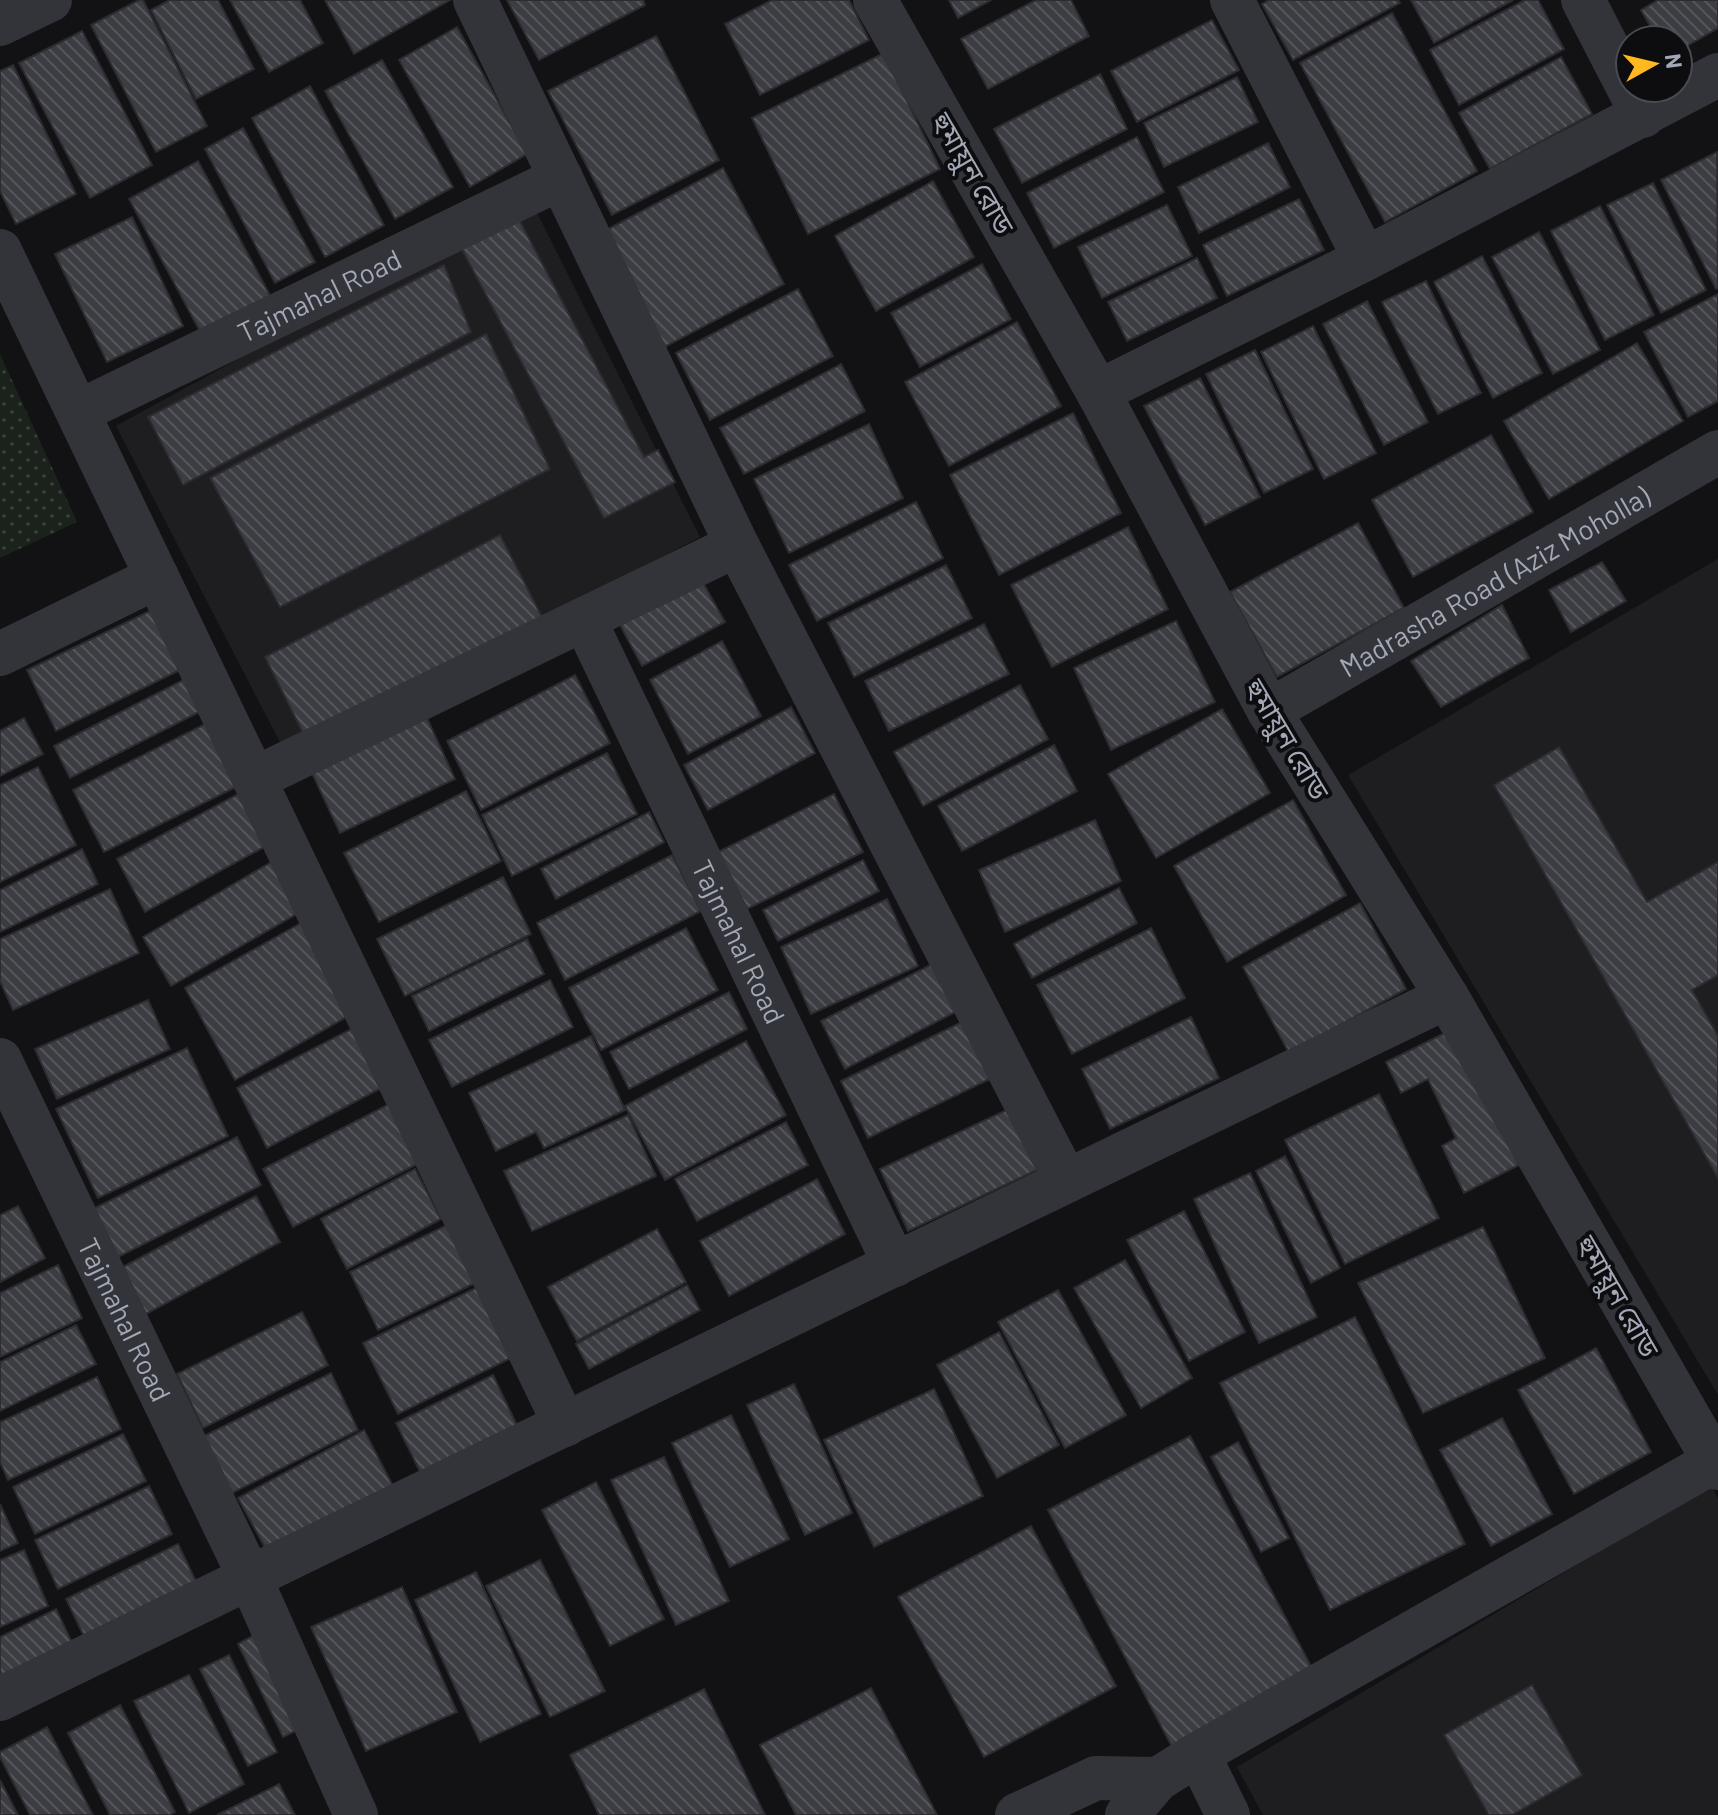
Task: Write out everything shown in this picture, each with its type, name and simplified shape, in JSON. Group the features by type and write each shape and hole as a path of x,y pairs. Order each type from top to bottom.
{"street":[{"path":"0,24 50,0"},
{"path":"475,0 737,545 1065,1179"},
{"name":"হুমায়ুন রোড","path":"875,0 1098,392 1269,711 1447,997 1716,1465"},
{"path":"1232,0 1365,259"},
{"path":"1583,0 1643,116"},
{"path":"1098,392 1717,78"},
{"name":"Tajmahal Road","path":"78,412 561,178"},
{"path":"0,251 565,1425"},
{"name":"Madrasha Road (Aziz Moholla)","path":"1269,711 1718,452"},
{"path":"254,779 737,545"},
{"path":"0,654 157,577"},
{"name":"Tajmahal Road","path":"584,619 895,1265"},
{"path":"0,1699 895,1265 1065,1179 1447,997"},
{"name":"Tajmahal Road","path":"0,1060 250,1578 356,1815"},
{"path":"1127,1815 1158,1779 1198,1754 1716,1465"},
{"path":"1198,1754 1228,1815"},
{"path":"1017,1815 1096,1778 1158,1779"}],"shaded area":[{"path":"530,199 700,537 285,752 116,426"},
{"path":"0,354 77,522 0,558"},
{"path":"1718,559 1718,1395 1348,775"},
{"path":"1711,1485 1718,1499 1718,1815 1263,1815 1237,1767"}],"building":[{"path":"143,0 207,126 156,152 91,25"},
{"path":"170,0 218,0 254,69 196,99 151,10"},
{"path":"230,0 300,0 323,43 269,72"},
{"path":"325,0 450,0 354,54"},
{"path":"507,0 643,0 645,5 539,60"},
{"path":"772,0 849,0 869,40 760,95 725,24"},
{"path":"949,0 991,0 958,18"},
{"path":"1036,0 1071,0 1089,36 988,89 961,39"},
{"path":"1269,0 1398,0 1400,3 1293,60 1262,4"},
{"path":"1411,0 1513,0 1434,43"},
{"path":"1525,0 1538,0 1564,49 1459,105 1430,50"},
{"path":"1658,0 1718,0 1718,28 1694,42 1694,24 1649,24 1641,10"},
{"path":"1392,13 1477,171 1385,222 1300,63"},
{"path":"1212,20 1239,70 1137,122 1111,71"},
{"path":"457,27 527,154 470,187 399,60"},
{"path":"82,31 152,165 90,198 19,63"},
{"path":"656,36 719,160 612,215 548,91"},
{"path":"884,53 940,169 808,234 752,118"},
{"path":"1561,57 1592,114 1490,169 1459,113"},
{"path":"382,60 453,187 395,219 325,91"},
{"path":"13,65 76,194 16,224 0,191 0,71"},
{"path":"1100,74 1127,129 1022,183 994,129"},
{"path":"1237,77 1258,122 1164,167 1144,123"},
{"path":"310,86 384,225 325,257 252,118"},
{"path":"243,128 315,262 275,283 205,149"},
{"path":"1137,137 1164,192 1054,248 1027,193"},
{"path":"1268,143 1290,187 1199,233 1178,187"},
{"path":"1717,152 1718,288 1716,289 1661,180"},
{"path":"198,161 272,299 203,337 129,199"},
{"path":"723,168 784,284 657,351 595,236"},
{"path":"933,181 974,257 876,311 835,236"},
{"path":"1653,183 1706,290 1661,313 1607,205"},
{"path":"1299,199 1324,250 1227,296 1203,245"},
{"path":"1167,205 1192,256 1102,298 1078,247"},
{"path":"1600,206 1654,315 1605,340 1551,231"},
{"path":"513,208 644,457 658,450 675,482 604,518 456,238"},
{"path":"132,217 183,326 107,362 55,254"},
{"path":"1539,232 1600,350 1553,374 1492,257"},
{"path":"1482,256 1542,373 1493,398 1434,282"},
{"path":"1197,258 1217,298 1127,341 1108,302"},
{"path":"982,264 1011,319 920,367 891,313"},
{"path":"444,265 471,332 183,485 148,417"},
{"path":"1426,281 1481,393 1438,414 1382,302"},
{"path":"798,289 833,356 710,420 676,353"},
{"path":"1718,294 1718,401 1688,417 1644,332"},
{"path":"1367,301 1428,422 1384,445 1323,324"},
{"path":"1017,322 1061,406 949,466 905,382"},
{"path":"1313,326 1376,453 1324,479 1261,352"},
{"path":"486,334 550,469 280,607 210,478"},
{"path":"1637,343 1683,421 1549,499 1504,421"},
{"path":"1255,350 1313,469 1264,493 1206,374"},
{"path":"841,364 865,411 744,474 720,428"},
{"path":"1200,378 1260,497 1205,525 1144,406"},
{"path":"1073,413 1121,513 999,575 950,475"},
{"path":"869,424 903,498 789,553 754,479"},
{"path":"1491,435 1533,512 1413,577 1372,500"},
{"path":"916,502 943,558 817,621 789,565"},
{"path":"1358,523 1404,608 1277,677 1230,592"},
{"path":"1128,527 1168,609 1052,667 1011,585"},
{"path":"500,535 542,617 306,739 265,657"},
{"path":"1602,562 1626,601 1571,632 1549,590"},
{"path":"946,565 972,618 854,677 828,623"},
{"path":"702,581 725,622 642,666 620,625"},
{"path":"1502,605 1529,658 1441,707 1411,661"},
{"path":"158,607 186,667 56,731 27,670"},
{"path":"1176,621 1215,702 1111,750 1074,668"},
{"path":"984,624 1009,674 889,731 865,681"},
{"path":"722,641 761,716 688,754 650,680"},
{"path":"575,675 610,743 481,810 447,741"},
{"path":"185,679 201,711 70,778 54,746"},
{"path":"1020,685 1048,739 923,806 894,752"},
{"path":"791,707 815,753 708,810 684,765"},
{"path":"1222,709 1270,793 1156,858 1108,774"},
{"path":"426,716 455,779 340,833 311,771"},
{"path":"24,718 43,754 0,776 0,731"},
{"path":"205,724 236,787 104,852 73,790"},
{"path":"1054,745 1077,791 962,851 938,806"},
{"path":"1559,747 1647,902 1718,862 1718,975 1692,990 1718,1036 1718,1178 1494,785"},
{"path":"607,753 637,814 512,876 482,815"},
{"path":"38,767 76,845 0,882 0,785"},
{"path":"466,791 501,861 379,922 344,853"},
{"path":"238,794 266,846 145,912 117,859"},
{"path":"834,794 863,852 747,909 718,852"},
{"path":"1293,800 1346,895 1227,962 1174,866"},
{"path":"649,812 664,842 556,899 541,869"},
{"path":"1095,820 1121,881 1005,932 979,870"},
{"path":"82,849 98,884 0,932 0,890"},
{"path":"672,855 701,911 565,980 537,923"},
{"path":"863,860 879,891 778,941 763,910"},
{"path":"273,861 302,911 171,986 143,937"},
{"path":"503,877 531,934 405,996 377,939"},
{"path":"1119,888 1137,923 1032,978 1014,944"},
{"path":"110,889 139,953 13,1010 0,981 0,939"},
{"path":"887,899 918,966 811,1014 781,947"},
{"path":"1360,903 1406,989 1289,1053 1243,967"},
{"path":"308,919 359,1010 235,1080 185,988"},
{"path":"686,928 718,990 601,1050 569,988"},
{"path":"1151,928 1185,998 1072,1054 1037,985"},
{"path":"527,939 544,974 429,1031 412,996"},
{"path":"940,960 965,1007 845,1069 821,1021"},
{"path":"550,980 573,1027 452,1087 429,1040"},
{"path":"729,992 747,1029 629,1089 610,1052"},
{"path":"148,1000 170,1049 57,1099 35,1049"},
{"path":"1191,1017 1219,1078 1110,1129 1082,1069"},
{"path":"968,1019 996,1076 868,1138 841,1081"},
{"path":"359,1025 389,1084 267,1148 237,1088"},
{"path":"1453,1029 1519,1165 1464,1193 1442,1146 1456,1138 1428,1079 1401,1093 1386,1062"},
{"path":"591,1036 625,1110 544,1148 536,1132 496,1151 469,1093"},
{"path":"746,1041 786,1115 665,1180 625,1106"},
{"path":"187,1048 228,1136 98,1198 56,1109"},
{"path":"1379,1094 1439,1218 1345,1264 1285,1140"},
{"path":"393,1102 423,1161 293,1227 263,1169"},
{"path":"1013,1107 1041,1168 908,1231 880,1169"},
{"path":"628,1115 656,1176 532,1231 504,1171"},
{"path":"786,1122 808,1165 697,1221 675,1179"},
{"path":"237,1137 261,1185 114,1259 89,1211"},
{"path":"1285,1156 1340,1268 1311,1283 1256,1171"},
{"path":"415,1169 441,1219 347,1269 321,1219"},
{"path":"1250,1173 1317,1317 1259,1343 1194,1199"},
{"path":"817,1179 845,1234 729,1296 700,1241"},
{"path":"256,1196 280,1242 146,1314 121,1268"},
{"path":"18,1206 45,1258 0,1282 0,1215"},
{"path":"1184,1211 1245,1332 1189,1361 1127,1240"},
{"path":"447,1225 475,1283 378,1330 350,1272"},
{"path":"1483,1227 1545,1358 1423,1413 1358,1283"},
{"path":"657,1229 686,1282 577,1341 548,1287"},
{"path":"1125,1260 1192,1378 1141,1408 1074,1288"},
{"path":"58,1265 82,1318 0,1357 0,1293"},
{"path":"488,1282 523,1352 398,1414 363,1343"},
{"path":"687,1285 700,1310 589,1369 576,1344"},
{"path":"1058,1290 1126,1415 1065,1448 998,1322"},
{"path":"302,1312 328,1365 203,1428 177,1374"},
{"path":"1355,1317 1465,1544 1330,1610 1220,1383"},
{"path":"76,1325 96,1364 0,1411 0,1362"},
{"path":"999,1332 1059,1445 997,1478 937,1365"},
{"path":"1596,1348 1651,1452 1574,1494 1518,1390"},
{"path":"331,1373 358,1430 232,1493 204,1436"},
{"path":"493,1375 521,1434 424,1480 396,1423"},
{"path":"97,1377 121,1429 8,1480 0,1462 0,1422"},
{"path":"794,1384 852,1513 805,1535 747,1405"},
{"path":"934,1389 983,1496 874,1547 824,1440"},
{"path":"731,1415 789,1539 730,1567 672,1443"},
{"path":"1502,1418 1552,1514 1491,1546 1440,1450"},
{"path":"364,1430 394,1488 269,1555 238,1498"},
{"path":"123,1434 146,1481 35,1534 13,1487"},
{"path":"1190,1436 1314,1672 1172,1747 1048,1510"},
{"path":"1238,1442 1289,1538 1261,1552 1211,1457"},
{"path":"664,1457 729,1601 676,1625 611,1480"},
{"path":"596,1482 664,1619 610,1646 542,1510"},
{"path":"149,1486 172,1534 58,1589 35,1540"},
{"path":"0,1504 18,1543 0,1551"},
{"path":"1031,1526 1116,1686 984,1757 898,1597"},
{"path":"178,1544 203,1596 91,1651 66,1599"},
{"path":"24,1550 48,1606 0,1627 0,1560"},
{"path":"540,1560 605,1691 550,1717 486,1586"},
{"path":"476,1572 541,1714 480,1742 415,1600"},
{"path":"402,1587 457,1712 366,1751 311,1627"},
{"path":"56,1609 75,1649 0,1686 0,1637"},
{"path":"258,1633 304,1727 283,1737 238,1644"},
{"path":"229,1655 277,1752 248,1766 200,1669"},
{"path":"189,1675 244,1784 189,1813 134,1701"},
{"path":"1532,1685 1582,1775 1512,1815 1489,1815 1444,1735"},
{"path":"871,1688 937,1815 796,1815 760,1745"},
{"path":"704,1689 765,1815 599,1815 570,1755"},
{"path":"120,1705 175,1812 170,1815 110,1815 68,1733"},
{"path":"47,1727 93,1815 30,1815 0,1752"},
{"path":"0,1780 18,1815 0,1815"},
{"path":"279,1784 295,1815 217,1815"}]}
